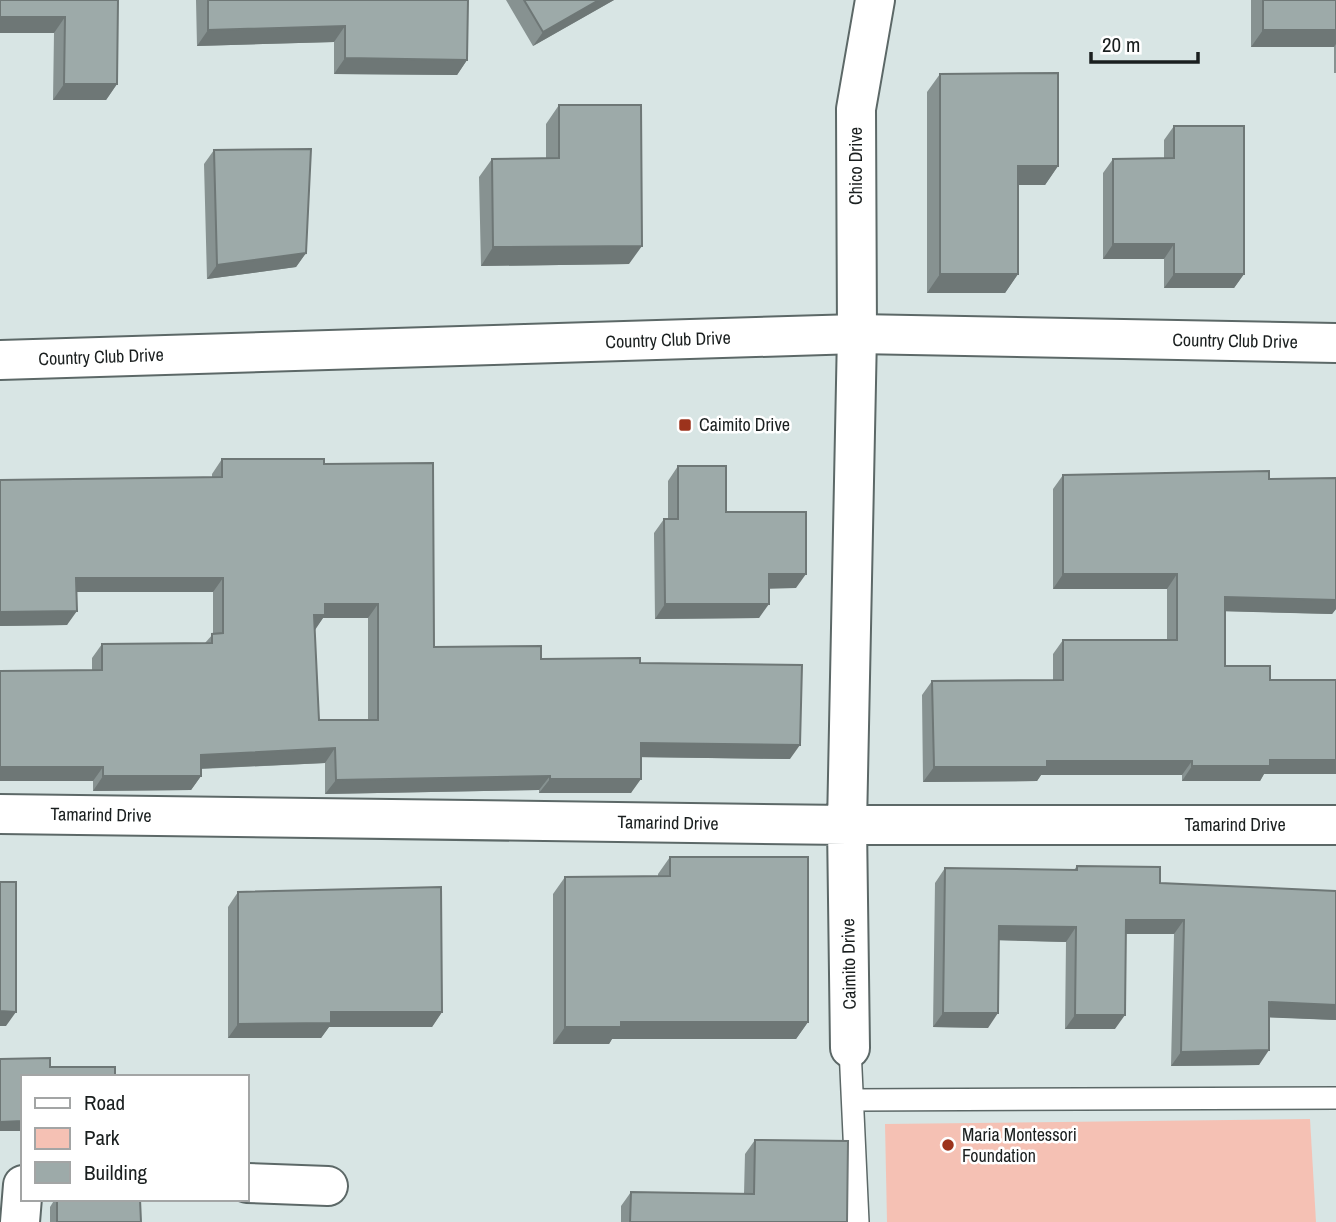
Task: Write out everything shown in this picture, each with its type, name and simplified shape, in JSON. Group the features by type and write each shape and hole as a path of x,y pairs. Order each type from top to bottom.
{"street":[{"name":"Chico Drive","path":"856,334 856,109 875,0"},
{"name":"Country Club Drive","path":"0,360 856,334 1336,343"},
{"name":"Caimito Drive","path":"850,1048 847,825 856,334"},
{"name":"Tamarind Drive","path":"0,814 847,825 1336,825"},
{"path":"0,1177 21,1177"},
{"path":"248,1183 328,1186"},
{"path":"20,1222 22,1201"}],"lane":[{"path":"850,1048 858,1222"},
{"path":"853,1100 1336,1098"}],"green space":[{"path":"1310,1119 1316,1222 887,1222 885,1124"}],"building":[{"path":"0,0 118,0 117,84 64,84 65,17 0,17"},
{"path":"208,0 468,0 467,60 345,58 345,26 208,30"},
{"path":"524,0 599,0 543,32"},
{"path":"1263,0 1336,0 1336,30 1263,30"},
{"path":"1058,73 1058,166 1018,166 1018,274 940,274 940,74"},
{"path":"559,105 641,105 642,246 493,247 492,159 559,158"},
{"path":"1174,126 1244,126 1244,274 1174,274 1174,244 1113,244 1113,159 1174,158"},
{"path":"311,149 306,253 217,265 214,150"},
{"path":"222,459 324,459 324,464 433,463 434,647 541,646 541,659 640,658 640,663 802,665 800,745 641,743 641,779 550,779 550,776 336,780 335,748 201,755 201,776 103,776 103,767 0,767 0,671 102,670 102,644 212,643 212,634 223,633 223,578 76,578 77,611 0,612 0,480 222,477","holes":["325,604 378,604 378,720 319,720 314,615 325,615"]},
{"path":"678,466 726,466 726,512 806,512 806,574 769,574 769,604 665,604 664,519 678,519"},
{"path":"1269,471 1269,479 1336,478 1336,600 1225,597 1225,666 1270,666 1270,680 1336,680 1336,760 1270,760 1270,766 1192,766 1192,761 1047,761 1047,767 934,767 932,681 1063,680 1063,640 1177,640 1177,574 1063,574 1063,475"},
{"path":"670,857 808,857 808,1022 621,1022 621,1027 565,1027 565,877 670,876"},
{"path":"1077,866 1160,867 1160,883 1336,891 1336,1005 1269,1002 1269,1050 1181,1052 1184,920 1126,920 1125,1015 1075,1015 1076,927 999,926 998,1013 943,1013 945,868 1077,870"},
{"path":"0,882 16,882 16,1012 0,1011"},
{"path":"441,887 442,1012 331,1012 331,1023 238,1024 238,892"},
{"path":"50,1058 50,1067 115,1067 115,1075 21,1075 21,1121 0,1122 0,1059"},
{"path":"755,1140 848,1141 847,1222 630,1222 631,1192 754,1194"},
{"path":"57,1201 140,1201 141,1222 57,1222"}],"place":[{"name":"Caimito Drive","path":"685,425"},
{"name":"Maria Montessori Foundation","path":"948,1145"}]}
